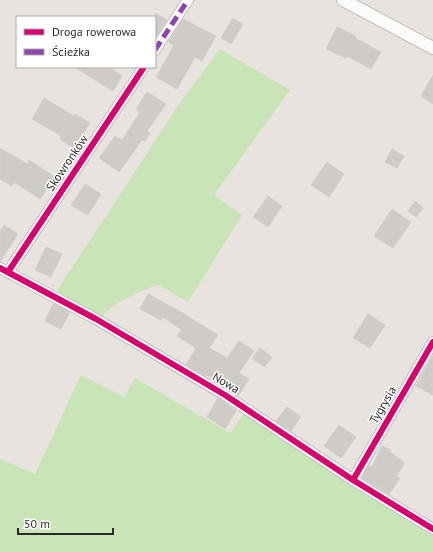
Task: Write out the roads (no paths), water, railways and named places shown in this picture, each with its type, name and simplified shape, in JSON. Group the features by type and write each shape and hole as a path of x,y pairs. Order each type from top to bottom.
{"street":[{"path":"156,48 188,0"},
{"path":"343,0 433,48"},
{"name":"Skowronków","path":"4,270 143,68"},
{"name":"Nowa","path":"4,270 96,319 226,395 353,480 433,529"},
{"name":"Tygrysia","path":"353,480 433,342"}]}
